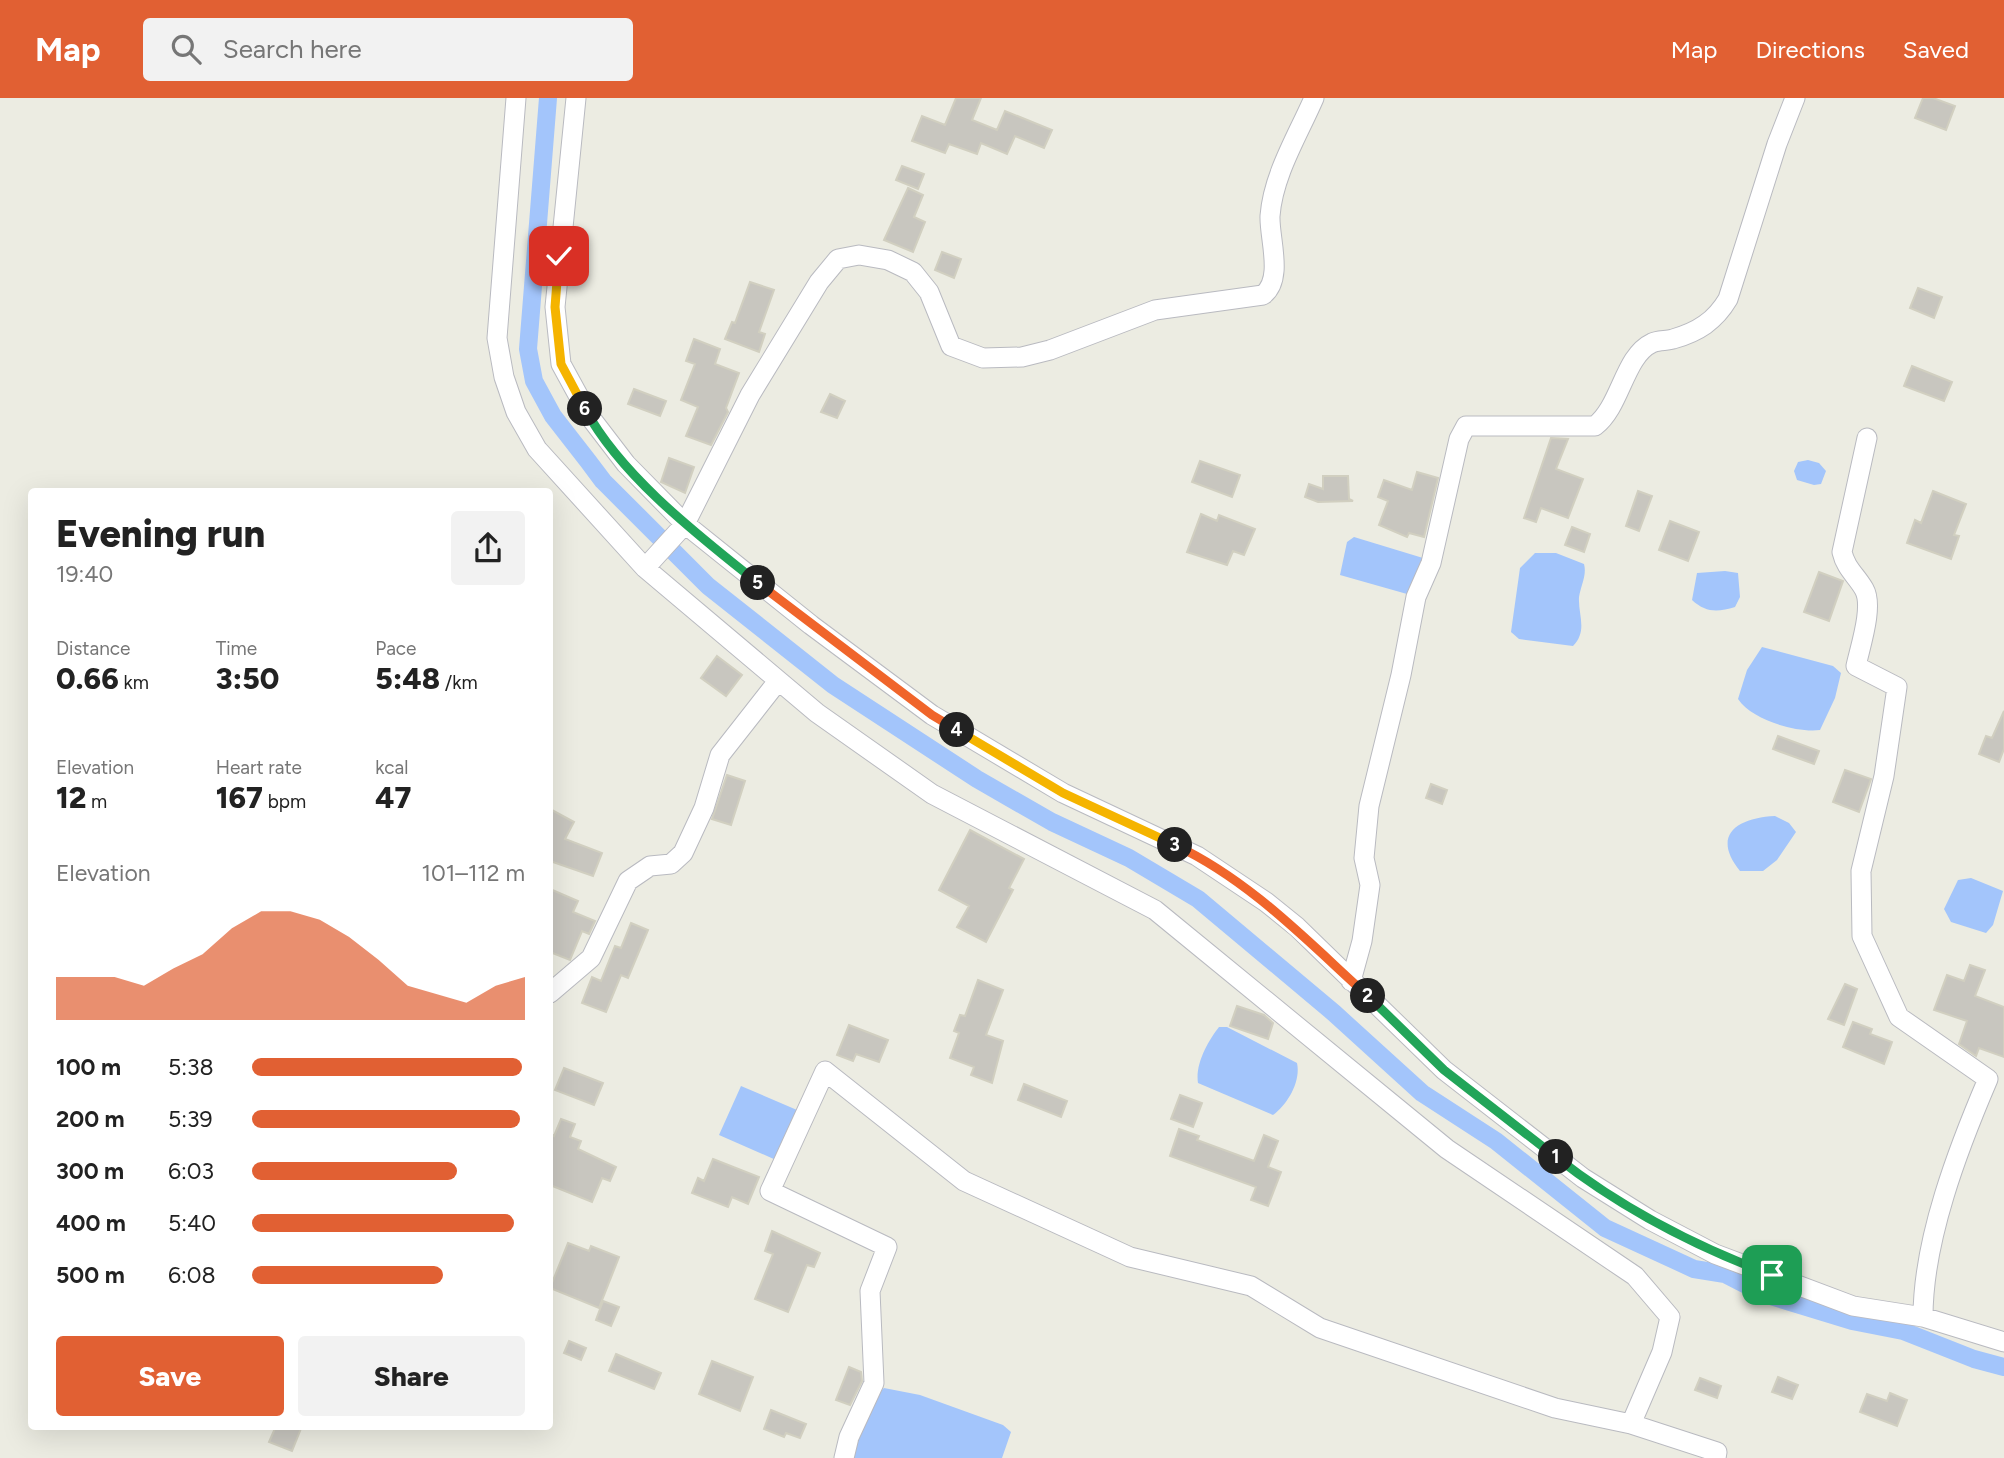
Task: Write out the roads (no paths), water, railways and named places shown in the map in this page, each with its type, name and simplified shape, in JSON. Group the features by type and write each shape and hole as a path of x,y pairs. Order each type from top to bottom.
{"street":[{"path":"516,98 497,338 504,377 516,412 537,449 645,569 817,713 932,794 1155,910 1447,1149 1635,1276 1670,1317 1662,1352 1631,1424"},
{"path":"576,98 555,307 561,364 590,417 604,436 626,464 685,523 811,625 932,715 1063,793 1197,856 1266,902 1444,1070 1583,1178 1650,1220 1715,1254 1853,1306 1923,1317 2004,1342"},
{"path":"645,569 685,523 751,395 819,282 838,259 859,255 888,260 914,272 929,292 951,346 983,358 1022,357 1050,350 1155,310 1266,293 1272,285 1270,218 1274,191 1314,98"},
{"path":"1352,981 1362,941 1370,886 1364,858 1369,806 1401,676 1416,597 1431,563 1458,439 1466,426 1595,426 1606,417 1633,363 1651,343 1672,339 1716,318 1728,299 1777,144 1796,98"},
{"path":"1867,439 1842,552 1845,566 1866,591 1867,616 1856,666 1897,687 1884,776 1861,870 1862,936 1899,1017 1988,1079 1952,1163 1923,1289 1923,1317"},
{"path":"553,990 591,958 628,881 650,866 671,864 682,853 704,808 720,755 778,681"},
{"path":"844,1458 849,1437 874,1383 870,1291 887,1247 770,1191 825,1071 964,1181 1130,1256 1251,1286 1320,1328 1555,1408 1631,1424 1717,1452 1716,1458"}],"water":[{"path":"1808,460 1819,463 1826,471 1821,484 1814,485 1797,480 1794,471 1798,462"},
{"path":"1354,537 1423,558 1417,579 1407,594 1340,575 1347,542"},
{"path":"1535,553 1556,553 1584,564 1579,597 1581,629 1573,646 1519,639 1511,632 1520,568"},
{"path":"1697,573 1738,573 1740,597 1735,607 1712,610 1692,600"},
{"path":"1762,647 1833,666 1841,673 1835,698 1820,730 1775,724 1753,713 1738,699 1747,670"},
{"path":"1775,816 1789,823 1796,832 1777,860 1763,871 1740,871 1728,848 1728,838 1732,831 1749,820"},
{"path":"1971,878 2003,891 1993,925 1986,933 1951,922 1944,909 1958,880"},
{"path":"1219,1027 1227,1027 1297,1063 1297,1077 1292,1092 1284,1105 1273,1115 1198,1083 1200,1061"},
{"path":"741,1086 797,1110 776,1160 719,1135"},
{"path":"884,1388 920,1395 1003,1425 1011,1432 1002,1458 851,1458 876,1395"}],"waterway":[{"path":"548,98 528,349 534,381 553,416 603,481 708,586 833,685 977,779 1052,822 1129,858 1198,899 1334,1013 1422,1093 1496,1141 1605,1228 1694,1269 1725,1274 1764,1294 1852,1321 1903,1331 1974,1359 2004,1367"}]}
